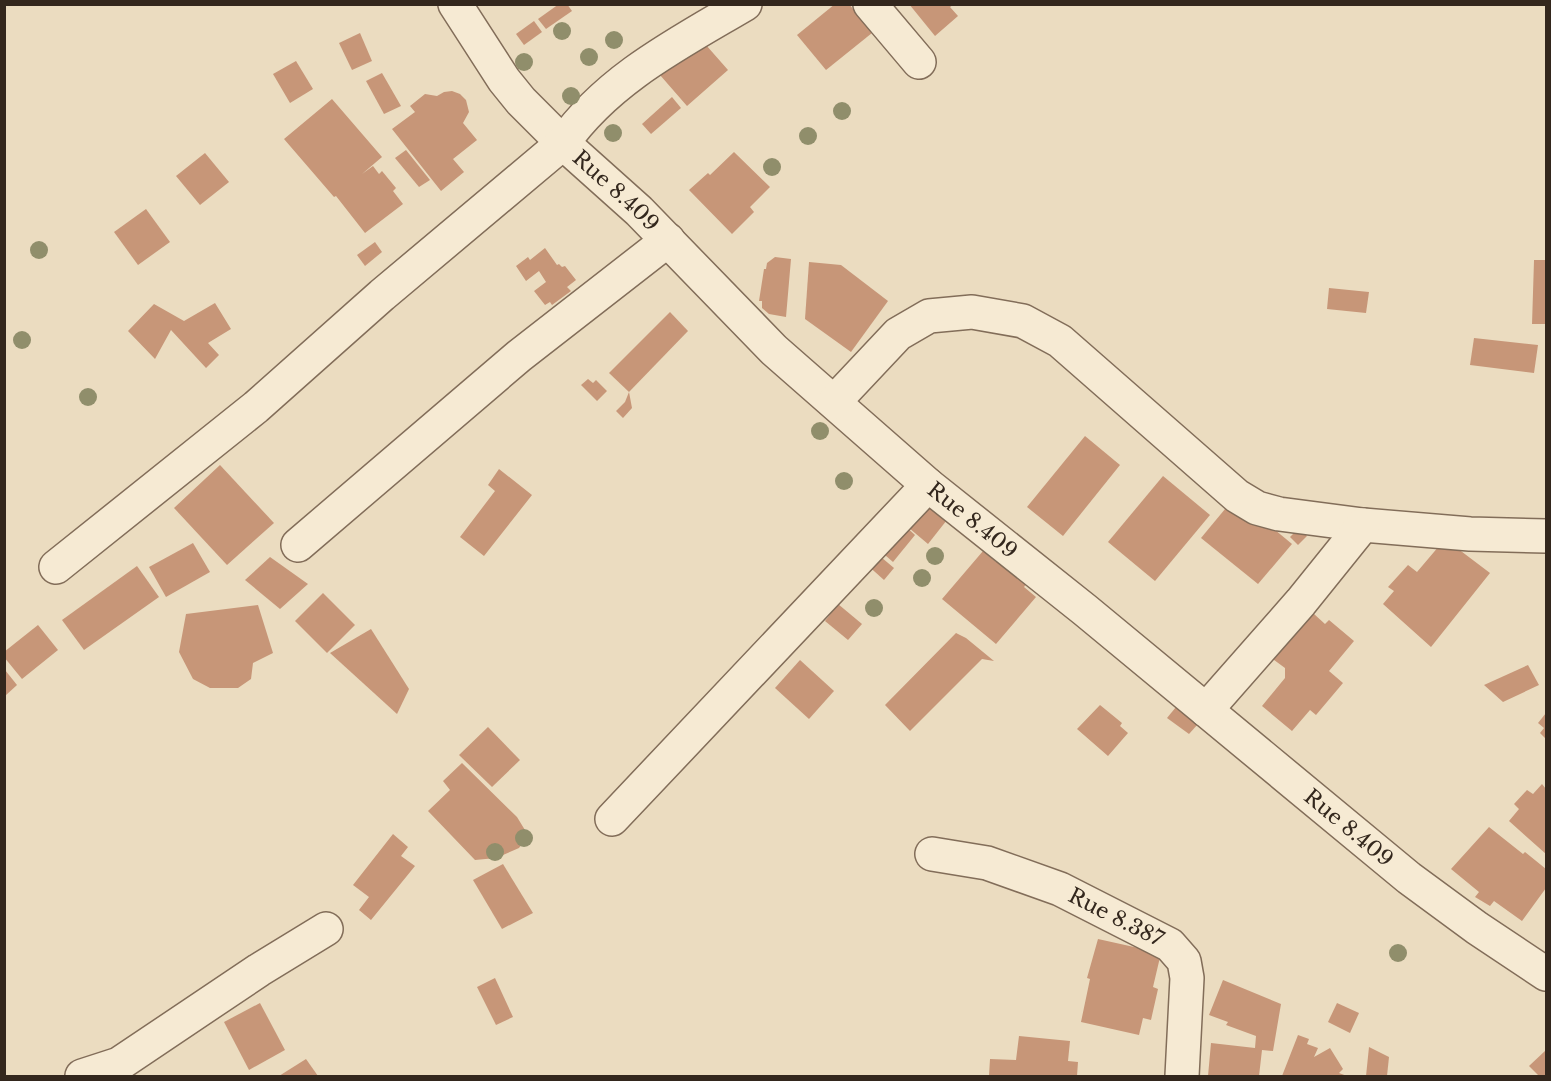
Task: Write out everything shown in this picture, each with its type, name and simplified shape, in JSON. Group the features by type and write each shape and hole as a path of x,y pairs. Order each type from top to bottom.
{"street":[{"name":"Rue 8.409","path":"454,4 504,80 521,101 563,143 639,211 774,350 928,485 1085,610 1408,878 1546,974"},
{"path":"56,567 256,407 382,295 563,143 578,122 622,81 745,4"},
{"path":"870,4 919,62"},
{"path":"298,545 519,356 668,240"},
{"path":"834,402 898,334 929,316 972,312 1023,321 1060,341 1237,496 1257,508 1279,514 1363,525 1470,534 1546,536"},
{"path":"612,819 928,485"},
{"path":"1206,710 1301,602 1363,525"},
{"name":"Rue 8.387","path":"932,854 987,863 1060,889 1170,945 1184,961 1187,978 1182,1077"},
{"path":"82,1077 119,1064 259,970 326,929"}],"building":[{"path":"559,4 567,4 572,11 546,29 538,19"},
{"path":"835,4 849,4 872,33 826,70 797,35"},
{"path":"909,4 954,4 950,7 958,16 935,36"},
{"path":"534,21 542,32 524,45 516,34"},
{"path":"360,33 372,61 352,70 339,43"},
{"path":"693,43 699,50 706,45 728,70 687,106 660,75"},
{"path":"296,61 313,89 290,103 273,74"},
{"path":"382,73 401,106 384,114 366,81"},
{"path":"452,91 460,94 466,100 469,112 463,123 477,140 453,159 464,172 441,191 392,129 415,112 410,106 425,94 437,96"},
{"path":"672,97 681,108 651,134 642,124"},
{"path":"332,99 382,157 362,174 373,166 379,174 382,171 396,188 393,191 403,204 365,233 336,196 334,197 284,139"},
{"path":"406,150 430,180 419,187 395,158"},
{"path":"734,152 770,187 750,207 754,212 732,234 689,190 708,173 710,175"},
{"path":"205,153 229,182 200,205 176,176"},
{"path":"146,209 170,242 138,265 114,232"},
{"path":"375,242 382,252 365,266 357,255"},
{"path":"545,248 557,265 565,266 576,280 567,287 571,291 552,305 550,302 545,305 534,291 546,282 539,271 526,281 516,266 528,257 530,260"},
{"path":"775,257 791,259 786,317 769,314 762,308 762,301 759,301 764,269 767,263"},
{"path":"1534,260 1546,260 1546,324 1532,324"},
{"path":"809,262 841,265 888,301 851,352 805,319"},
{"path":"1329,288 1369,292 1366,313 1327,309"},
{"path":"215,303 231,329 208,343 219,355 206,368 171,330 155,359 128,331 154,304 184,321"},
{"path":"670,312 688,331 629,392 609,373"},
{"path":"1474,338 1538,345 1534,373 1470,365"},
{"path":"588,379 593,383 596,380 607,391 597,401 581,385"},
{"path":"629,392 632,408 623,418 616,411 625,402"},
{"path":"1085,436 1120,465 1063,536 1027,507"},
{"path":"220,465 274,523 227,565 174,508"},
{"path":"499,469 532,495 484,556 460,537 495,491 488,485"},
{"path":"1163,476 1210,515 1155,581 1108,542"},
{"path":"1235,497 1292,544 1258,584 1201,538"},
{"path":"917,501 954,511 928,544 909,528"},
{"path":"903,524 915,535 893,562 877,548"},
{"path":"1299,528 1307,536 1298,545 1290,537"},
{"path":"1445,539 1490,573 1431,647 1383,604 1394,591 1388,587 1408,565 1417,572"},
{"path":"193,543 210,572 166,597 149,567"},
{"path":"983,551 996,562 998,559 1027,583 1024,587 1036,597 996,644 942,599"},
{"path":"875,552 894,568 884,580 865,563"},
{"path":"270,557 308,584 280,609 245,580"},
{"path":"137,566 159,597 84,650 62,620"},
{"path":"323,593 355,625 327,653 295,621"},
{"path":"838,604 862,624 848,640 825,621"},
{"path":"258,605 273,653 253,663 251,679 238,688 210,688 193,679 179,652 186,614"},
{"path":"1314,609 1314,614 1325,624 1329,620 1354,641 1329,671 1343,683 1316,715 1310,710 1292,731 1262,706 1285,678 1285,668 1263,652"},
{"path":"38,625 58,650 22,679 4,657 4,652"},
{"path":"371,629 409,689 397,714 330,653"},
{"path":"956,633 966,638 994,661 982,659 910,731 885,705"},
{"path":"800,660 834,691 809,719 775,688"},
{"path":"1528,665 1539,685 1503,702 1484,685"},
{"path":"5,670 17,685 5,696"},
{"path":"1100,705 1122,723 1120,726 1128,733 1108,756 1077,729"},
{"path":"1176,707 1198,724 1189,734 1167,718"},
{"path":"1546,713 1546,739 1540,733 1544,728 1538,723"},
{"path":"488,727 520,760 492,787 459,755"},
{"path":"462,763 517,817 528,835 519,848 496,858 475,860 428,811 450,790 443,781"},
{"path":"1542,784 1546,789 1546,854 1509,821 1519,809 1514,804 1527,790 1533,794"},
{"path":"1489,827 1546,869 1546,888 1522,921 1494,901 1490,906 1475,897 1479,892 1451,869"},
{"path":"393,834 408,847 401,856 415,866 371,920 359,910 369,897 353,885"},
{"path":"503,864 533,913 502,929 473,880"},
{"path":"1098,939 1161,953 1153,987 1158,989 1151,1020 1143,1018 1139,1035 1081,1022 1090,979 1087,978"},
{"path":"495,978 513,1017 496,1025 477,987"},
{"path":"1223,980 1281,1004 1273,1051 1262,1050 1259,1076 1208,1076 1211,1043 1255,1048 1256,1036 1226,1025 1228,1022 1209,1015"},
{"path":"260,1003 285,1050 249,1070 224,1022"},
{"path":"1337,1003 1359,1013 1350,1033 1328,1022"},
{"path":"1298,1035 1309,1039 1307,1044 1318,1048 1314,1057 1330,1048 1343,1069 1339,1073 1347,1076 1282,1076"},
{"path":"1019,1036 1070,1041 1068,1061 1078,1062 1077,1076 989,1076 990,1059 1016,1060"},
{"path":"1369,1047 1389,1057 1387,1076 1366,1076"},
{"path":"1546,1050 1546,1076 1539,1076 1529,1066"},
{"path":"306,1059 318,1076 279,1076"}]}
